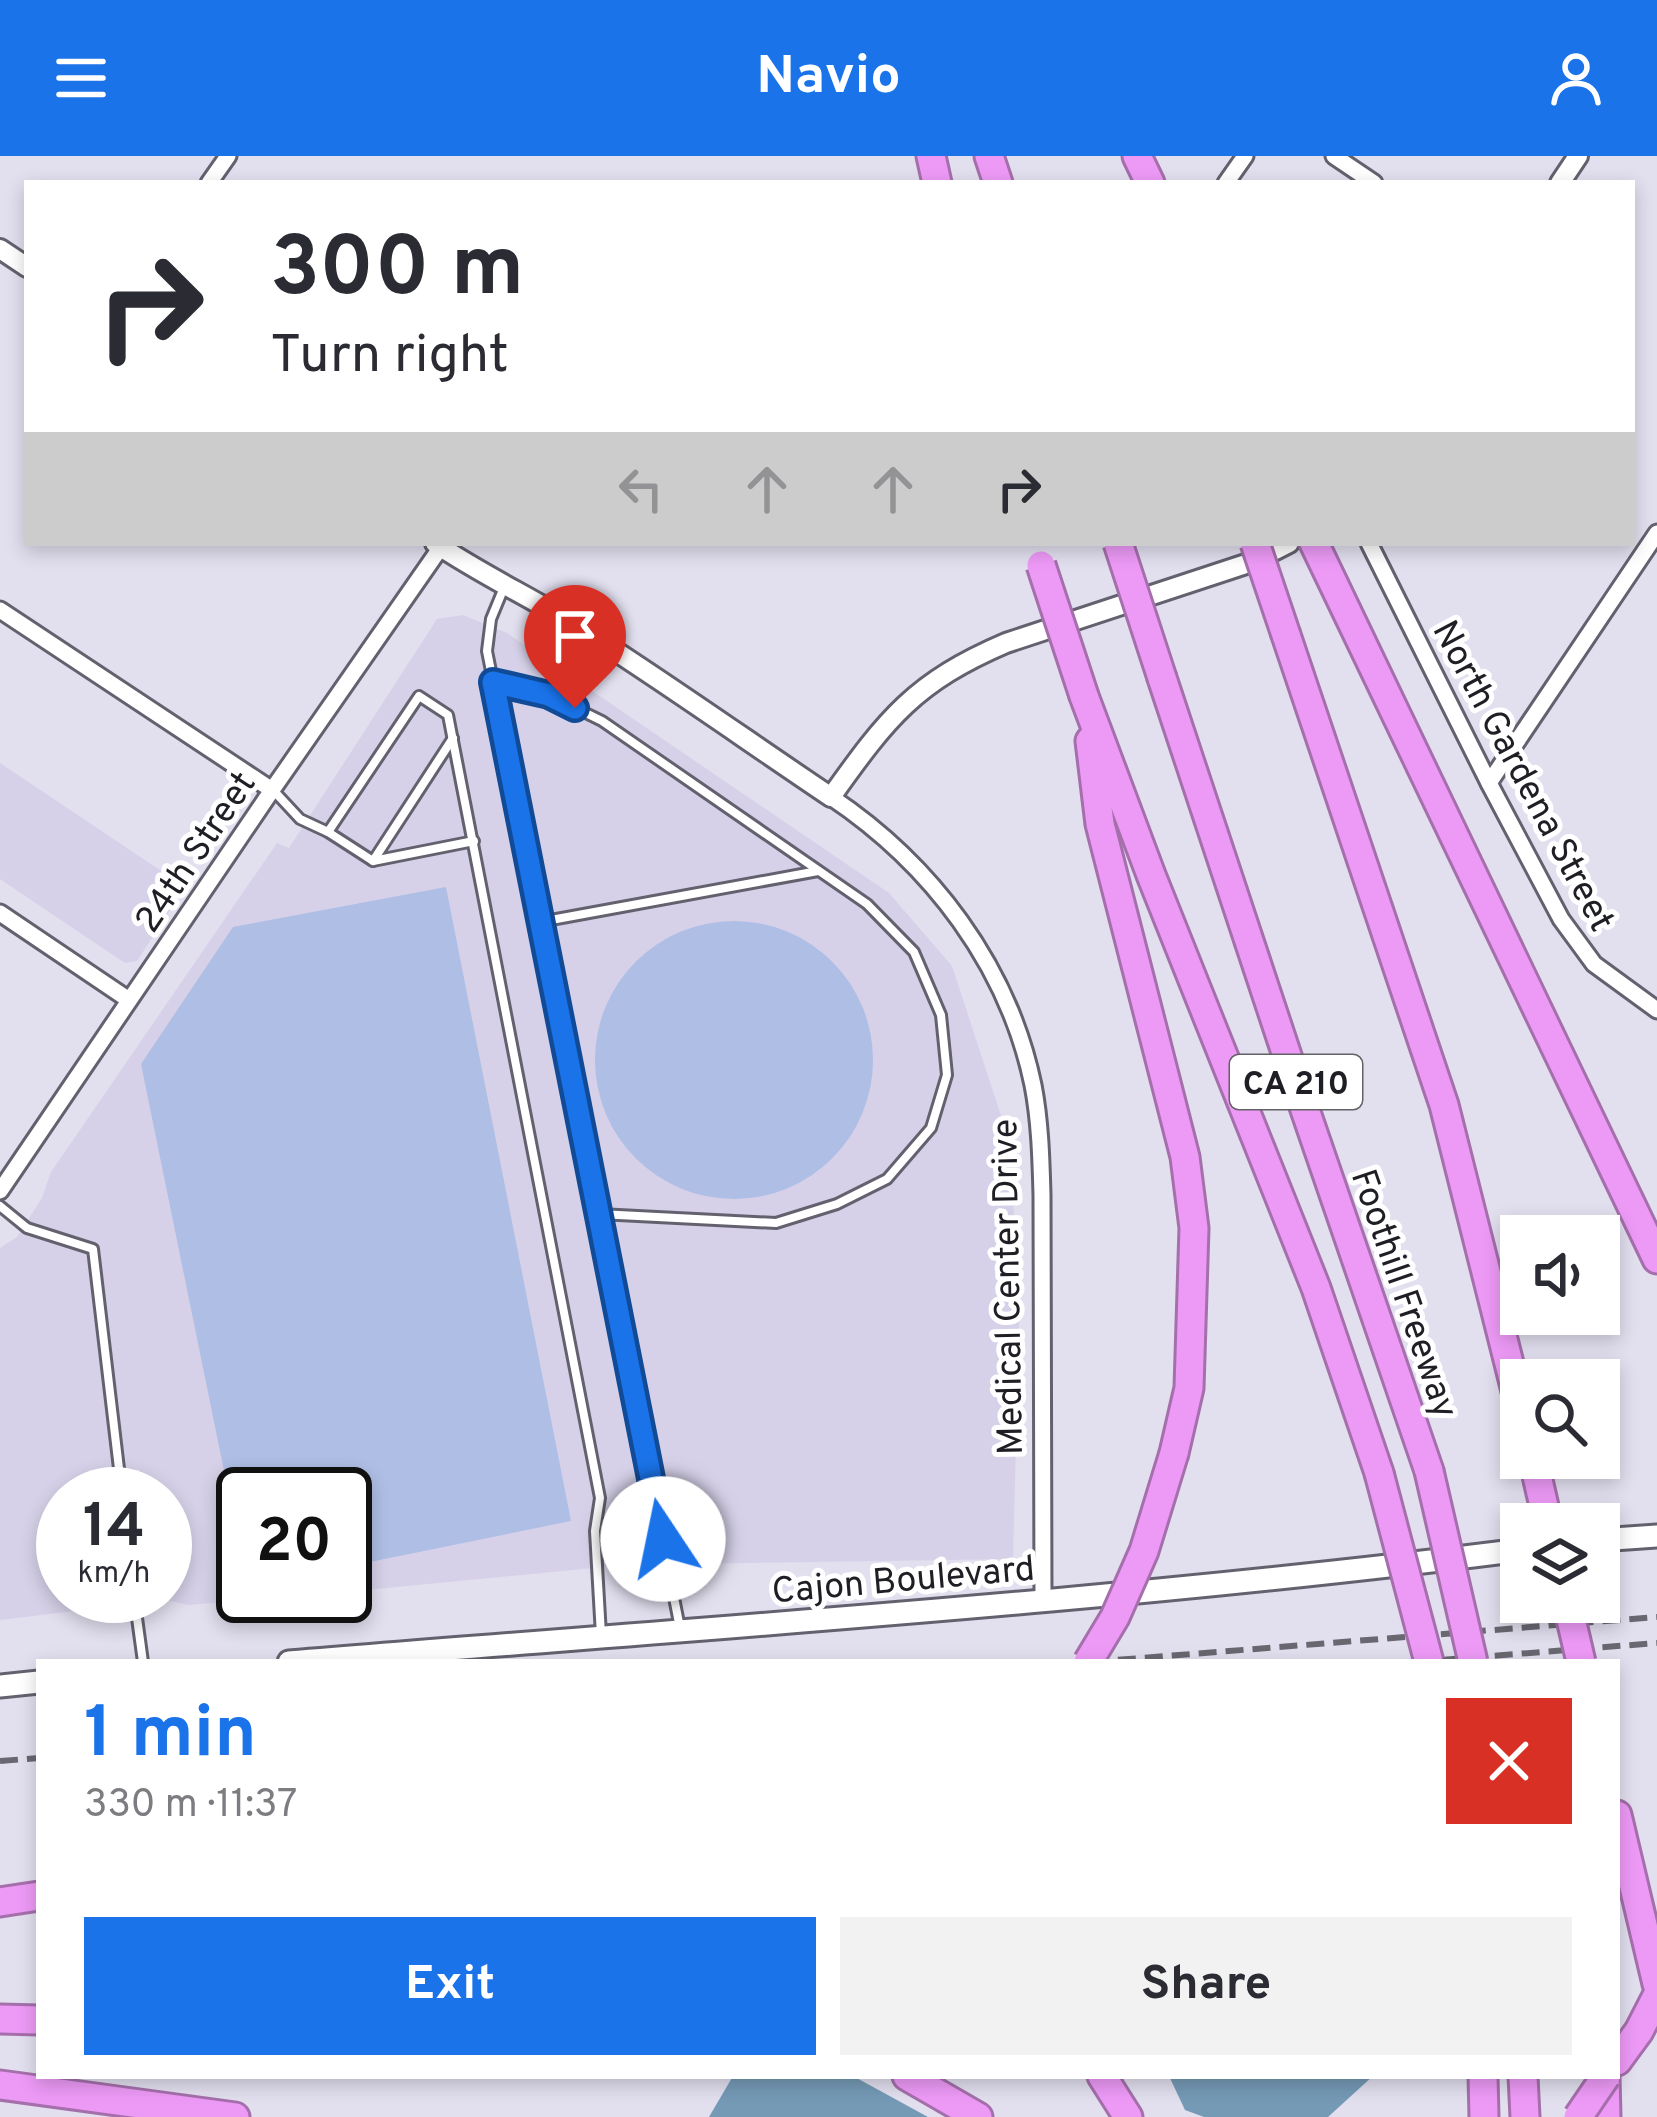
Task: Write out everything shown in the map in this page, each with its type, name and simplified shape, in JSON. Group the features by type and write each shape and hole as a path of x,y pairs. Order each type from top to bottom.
{"highway":[{"name":"Foothill Freeway","path":"1119,546 1429,1471 1472,1659"},
{"name":"Foothill Freeway","path":"1256,546 1444,1105 1508,1359"},
{"path":"1315,546 1657,1259"},
{"path":"1038,554 1150,875 1316,1288 1379,1473 1428,1659"},
{"path":"1084,695 1100,824 1185,1156 1194,1228 1189,1388 1174,1453 1144,1551 1115,1617 1090,1659"},
{"path":"1560,1623 1566,1659"},
{"path":"1572,1623 1580,1659"},
{"path":"1620,1829 1657,1984"},
{"path":"0,1902 36,1896"},
{"path":"1620,2057 1657,1996"},
{"path":"0,2019 36,2020"},
{"path":"912,2079 978,2117"},
{"path":"1104,2079 1128,2117"},
{"path":"1483,2079 1484,2117"},
{"path":"1523,2079 1525,2117"},
{"path":"1578,2117 1603,2079"},
{"path":"1605,2079 1606,2117"},
{"path":"0,2085 235,2117"}],"main road":[{"path":"1620,1539 1657,1536"},
{"name":"Cajon Boulevard","path":"325,1659 1042,1600 1500,1553"},
{"path":"0,1685 36,1682"}],"street":[{"path":"1334,156 1370,180"},
{"path":"1489,783 1657,533"},
{"name":"24th Street","path":"0,1191 437,546"},
{"name":"Medical Center Drive","path":"440,546 583,630 865,820 960,918 1000,986 1029,1069 1040,1140 1042,1600"},
{"path":"831,797 902,706 967,659 1252,562 1283,546"},
{"name":"North Gardena Street","path":"1371,546 1561,919 1594,964 1657,1010"},
{"path":"0,610 272,790"},
{"path":"0,913 129,1000"}],"lane":[{"path":"506,584 491,619 487,651 681,1630"},
{"path":"493,682 549,695 602,721 867,904 914,952 941,1015 947,1075 931,1128 887,1178 837,1204 776,1223 598,1214"},
{"path":"328,832 419,696 448,715 600,1498 595,1531 601,1636"},
{"path":"373,861 454,737"},
{"path":"272,790 300,819 373,861 474,842"},
{"path":"541,922 820,871"},
{"path":"0,1206 27,1228 93,1249 119,1467"},
{"path":"138,1623 143,1659"}],"shaded area":[{"path":"463,615 507,633 889,893 952,966 1007,1134 1020,1284 1013,1559 624,1565 372,1589 372,1467 216,1467 216,1603 192,1605 192,1467 36,1467 36,1616 0,1620 0,1248 17,1237 42,1198 51,1172 277,843 289,848 437,619"},
{"path":"0,763 185,887 137,961 125,963 0,879"}],"water":[{"path":"731,2079 858,2079 928,2117 709,2117"},
{"path":"1170,2079 1370,2079 1328,2117 1204,2117 1185,2110"}],"building":[{"path":"446,887 571,1521 372,1562 372,1467 223,1467 141,1064 233,927"},
{"path":"734,921 787,932 832,962 862,1007 873,1060 862,1113 832,1158 787,1188 734,1199 681,1188 636,1158 606,1113 595,1060 606,1007 636,962 681,932"}],"railway":[{"path":"1129,1659 1657,1617"},
{"path":"1452,1659 1657,1643"},
{"path":"0,1761 36,1758"}],"route":[{"path":"575,708 549,695 493,682 663,1539"}]}
